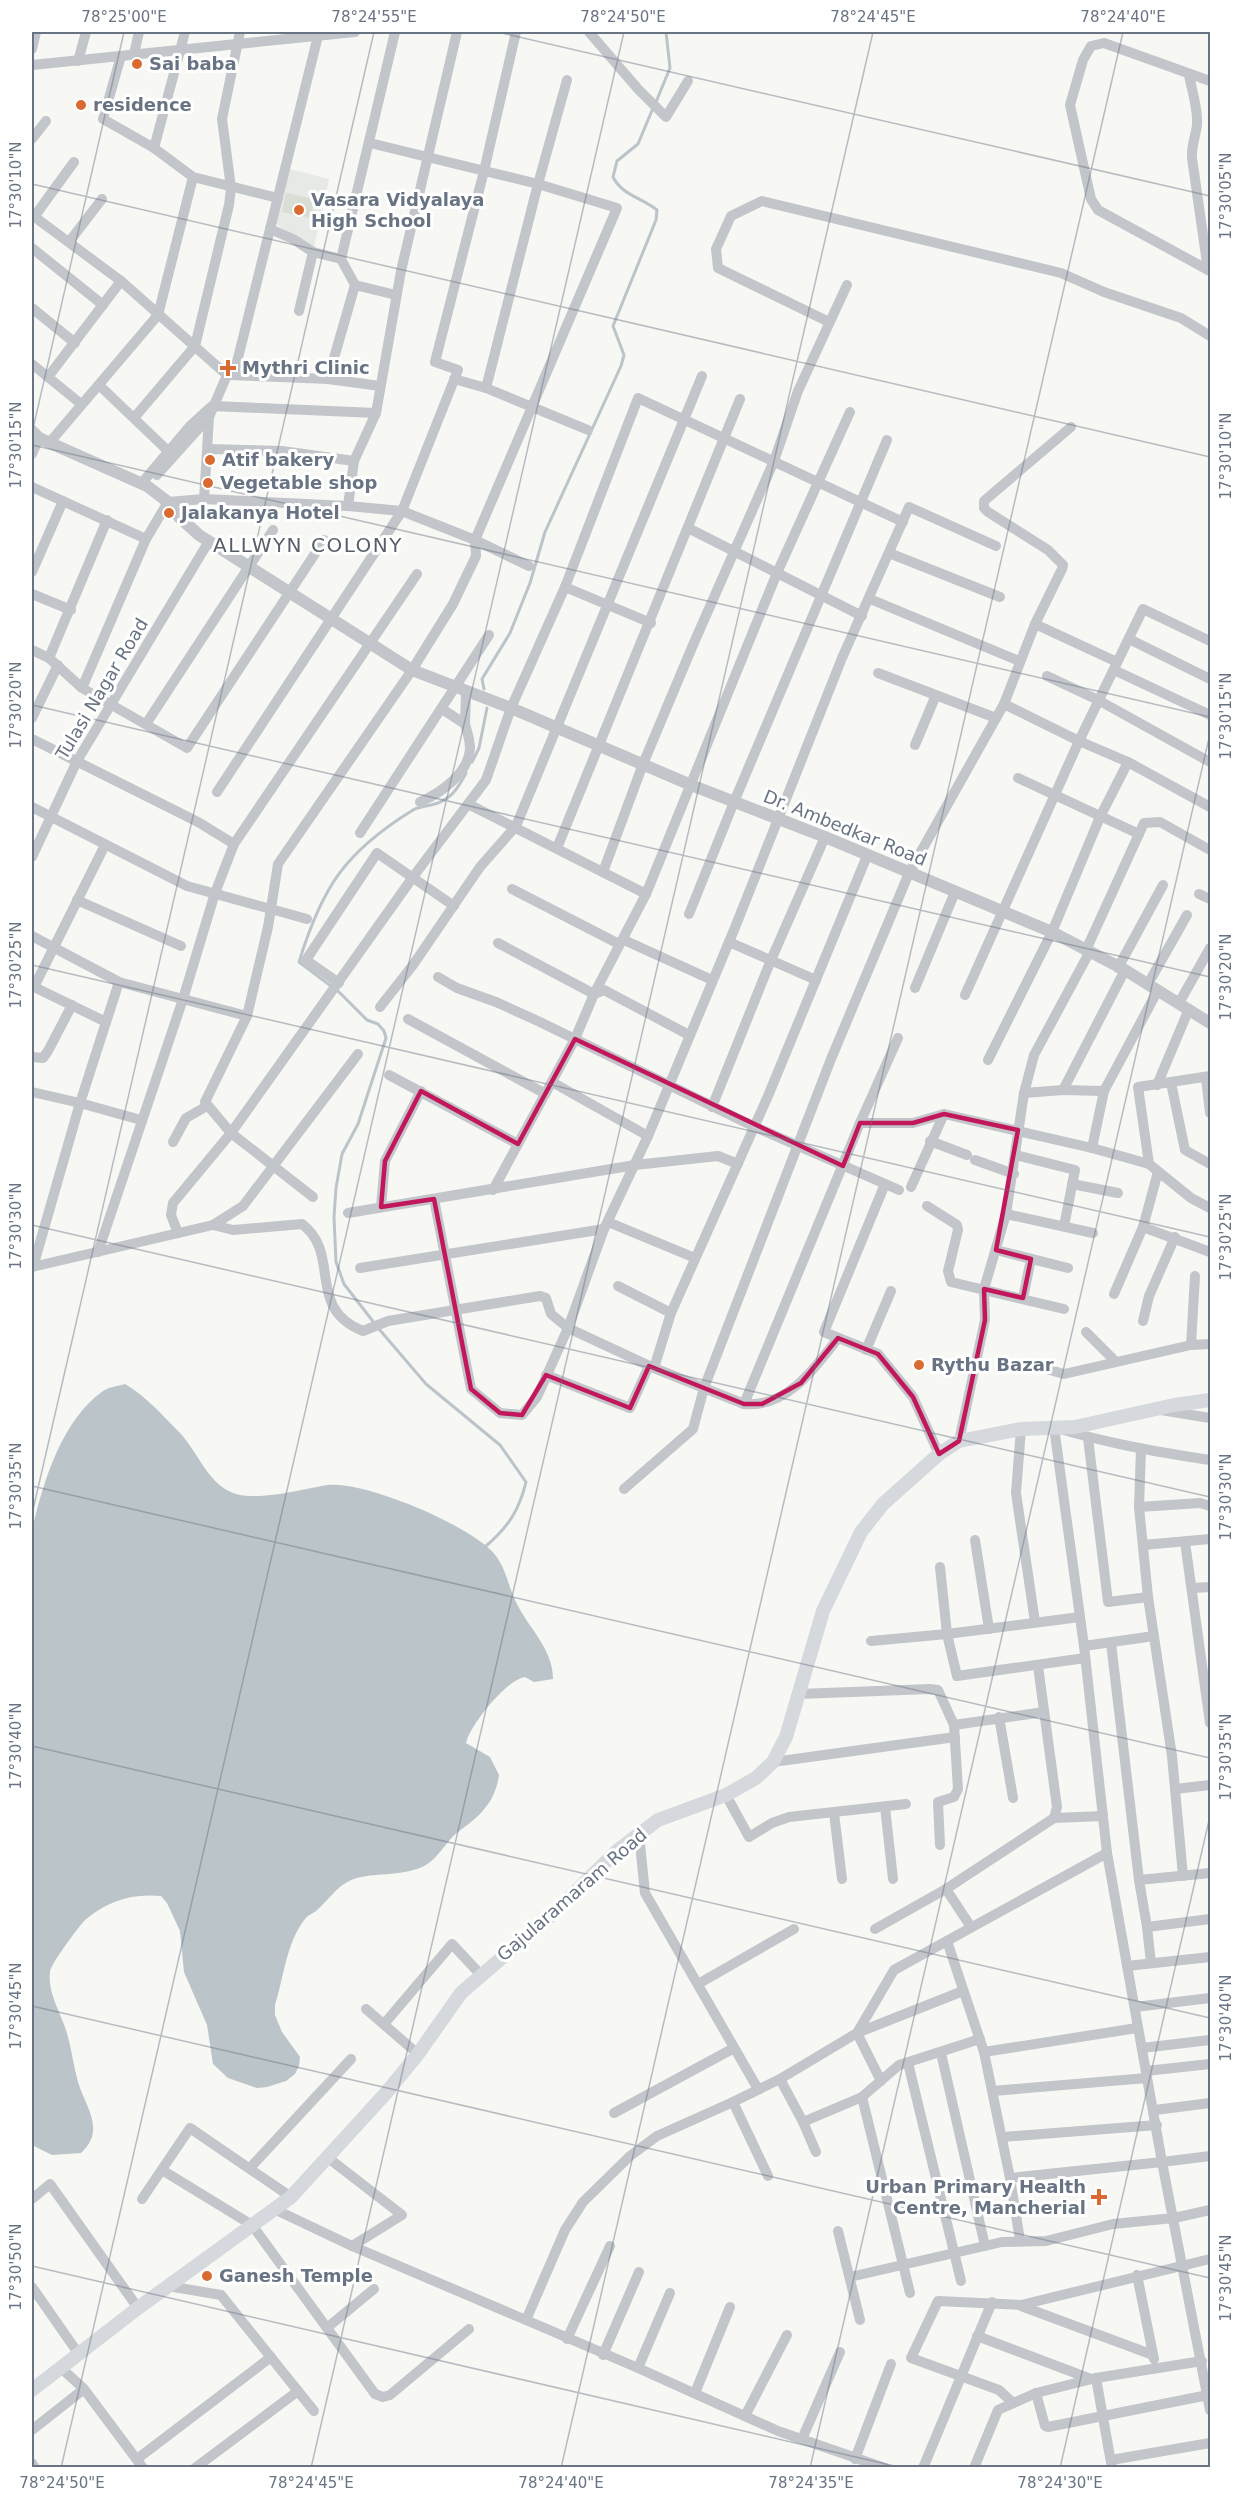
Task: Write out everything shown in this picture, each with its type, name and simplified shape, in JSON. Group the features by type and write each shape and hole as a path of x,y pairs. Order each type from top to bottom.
{"main road":[{"path":"1174,1405 1187,1396 1210,1391"},
{"name":"Gajularamaram Road","path":"32,2390 138,2308 291,2197 418,2054 461,1993 480,1974 555,1912 609,1858 658,1820 726,1795 756,1778 773,1762 786,1737 823,1611 861,1532 883,1504 939,1454 959,1441 1021,1429 1075,1427 1174,1405 1210,1400"}],"street":[{"path":"32,49 36,32"},
{"path":"78,61 86,32"},
{"path":"134,54 139,32"},
{"path":"154,148 185,32"},
{"path":"134,417 195,346 231,188 222,119 240,32"},
{"path":"32,64 355,32"},
{"path":"328,379 355,285 341,259 395,32"},
{"path":"348,506 354,461 376,413 396,295 458,32"},
{"path":"217,792 330,617 402,511 458,370 435,362 484,171 516,32"},
{"path":"589,32 666,117 688,81"},
{"path":"144,485 168,451 212,406 231,374 323,34"},
{"path":"1209,271 1098,210 1091,199 1070,105 1083,60 1091,46 1104,43 1210,81"},
{"path":"121,56 103,119 154,148 193,177 278,198"},
{"path":"1189,75 1197,114 1197,128 1191,144 1192,158 1209,271"},
{"path":"486,388 567,80"},
{"path":"32,139 46,121"},
{"path":"313,1197 231,1132 205,1102 247,1016 278,864 412,670 453,604 476,556 475,540 617,208 538,184 370,143"},
{"path":"74,162 33,216 121,281 158,315 231,374 328,379 380,386"},
{"path":"32,454 40,437 81,404 158,315 193,177"},
{"path":"69,242 102,199"},
{"path":"830,322 718,268 716,249 731,216 762,201 1061,273 1118,297 1181,318 1210,336"},
{"path":"270,229 314,252 341,259"},
{"path":"32,248 103,305"},
{"path":"298,311 314,252"},
{"path":"48,377 121,281"},
{"path":"355,285 396,295"},
{"path":"603,872 643,764 732,552 774,461 798,391 847,285"},
{"path":"32,308 75,342"},
{"path":"32,364 81,404"},
{"path":"380,1007 413,965 480,867 516,826 702,376"},
{"path":"454,379 486,388 588,430"},
{"path":"99,385 168,451"},
{"path":"178,1233 171,1215 173,1203 231,1132 413,877 470,805 486,780 511,708 565,587 638,398 860,504 903,522"},
{"path":"557,848 740,399"},
{"path":"212,406 376,413"},
{"path":"204,499 209,417 212,406"},
{"path":"493,1190 575,1039 594,994 646,894 777,573 850,412"},
{"path":"144,485 209,417"},
{"path":"624,1489 693,1429 705,1388 831,1059 909,873 1004,704 1019,661 1063,565 1054,554 988,512 984,508 984,501 1071,428"},
{"name":"Dr. Ambedkar Road","path":"40,437 144,485 168,502 179,517 208,541 412,670 461,691 511,708 691,785 825,837 1052,932 1153,987 1210,1023"},
{"path":"689,915 734,801 887,440"},
{"path":"208,449 282,452 354,461"},
{"path":"32,487 146,539"},
{"path":"82,688 146,539 168,502 204,499 402,511 475,540 529,566"},
{"path":"32,572 63,501"},
{"path":"434,1199 471,1389 500,1413 522,1415 537,1397 568,1328 606,1226 648,1136 909,507 996,546"},
{"path":"49,658 71,610 106,520"},
{"path":"688,528 862,616"},
{"path":"146,724 251,568 273,530"},
{"path":"32,650 49,658 82,688 187,748 324,540"},
{"name":"Tulasi Nagar Road","path":"32,857 77,761 208,541"},
{"path":"889,553 1000,597"},
{"path":"98,1252 183,999 215,893 234,844 417,574"},
{"path":"565,587 651,622"},
{"path":"32,594 71,610"},
{"path":"870,599 1019,661"},
{"path":"965,995 1098,700 1143,609 1210,641"},
{"path":"1035,624 1210,715"},
{"path":"360,833 442,709 461,691 489,635"},
{"path":"1129,639 1210,679"},
{"path":"32,718 58,665"},
{"path":"878,673 996,718"},
{"path":"1047,676 1098,700 1210,762"},
{"path":"420,802 444,790 467,761 470,748 461,691"},
{"path":"915,745 936,695"},
{"path":"1004,704 1128,762 1210,807"},
{"path":"442,709 465,724"},
{"path":"32,739 198,822 234,844"},
{"path":"988,1060 1052,932 1100,817 1128,762"},
{"path":"1018,778 1140,834"},
{"path":"470,805 516,826 646,894"},
{"path":"32,807 187,886 307,919"},
{"path":"959,1441 985,1320 984,1289 1006,1214 1014,1174 1024,1093 1034,1055 1087,952 1144,823 1160,822 1210,850"},
{"path":"712,1107 771,960 825,837"},
{"path":"105,845 33,986 106,1022"},
{"path":"336,987 306,960 377,853 454,906"},
{"path":"546,1375 630,1408 651,1367 670,1313 755,1127 867,856"},
{"path":"1063,1090 1163,885"},
{"path":"513,889 617,943 624,940 712,980"},
{"path":"915,988 955,892"},
{"path":"1199,894 1210,899"},
{"path":"77,900 181,946"},
{"path":"1092,1148 1104,1091 1187,915"},
{"path":"32,936 119,982 247,1016"},
{"path":"729,942 816,980"},
{"path":"498,943 594,994 604,990 689,1035"},
{"path":"1157,1085 1184,1006 1210,948"},
{"path":"438,977 575,1039 755,1127 799,1144 899,1190"},
{"path":"119,982 80,1103 32,1267 213,1225 243,1206 358,1054"},
{"path":"32,1057 43,1058 72,1005"},
{"path":"408,1019 544,1093"},
{"path":"744,1404 860,1123 898,1038"},
{"path":"389,1075 518,1144"},
{"path":"1114,1294 1143,1227 1153,1168 1138,1087 1208,1077 1210,1113"},
{"path":"552,1082 648,1136"},
{"path":"1171,1083 1185,1149 1193,1156 1210,1164"},
{"path":"1024,1093 1063,1090 1104,1091"},
{"path":"381,1207 385,1161 421,1091"},
{"path":"32,1092 141,1120"},
{"path":"173,1142 186,1118 207,1106"},
{"path":"860,1123 913,1123 944,1114 1018,1130 1092,1148 1153,1168 1191,1198 1210,1208"},
{"path":"911,1187 944,1114"},
{"path":"930,1141 1014,1174"},
{"path":"1016,1155 1076,1170 1064,1226"},
{"path":"348,1213 635,1165 718,1156 738,1164"},
{"path":"885,1184 824,1332 878,1354 913,1397 939,1454"},
{"path":"1072,1184 1118,1193"},
{"path":"927,1206 957,1225 958,1230 948,1277 951,1282 1064,1309"},
{"path":"1006,1214 1093,1233"},
{"path":"213,1225 233,1230 302,1224 314,1233 320,1244 330,1303 351,1326 363,1331 388,1321 540,1296 546,1298 551,1314 568,1328 651,1367 744,1404 762,1404 790,1392 817,1365 838,1338"},
{"path":"360,1269 606,1226 695,1258"},
{"path":"1143,1227 1175,1237 1210,1252"},
{"path":"1143,1321 1149,1296 1175,1237"},
{"path":"996,1250 1068,1268"},
{"path":"1023,1298 1031,1259"},
{"path":"1191,1345 1195,1276"},
{"path":"618,1286 670,1313"},
{"path":"866,1350 891,1291"},
{"path":"1086,1332 1116,1362"},
{"path":"1024,1363 1065,1374 1191,1345 1210,1344"},
{"path":"1158,1409 1210,1418"},
{"path":"1210,1460 1088,1438 1054,1427 1084,1646 1107,1853 1137,2028 1155,2110 1162,2162 1210,2410"},
{"path":"1021,1429 1016,1493 1035,1622"},
{"path":"1088,1438 1108,1602 1148,1597"},
{"path":"1141,1449 1139,1507 1148,1597 1175,1789 1183,1876"},
{"path":"1139,1507 1200,1503 1210,1506"},
{"path":"1143,1545 1210,1539"},
{"path":"975,1540 989,1629"},
{"path":"1185,1542 1210,1723"},
{"path":"940,1567 947,1634 957,1676 1085,1658"},
{"path":"1193,1588 1210,1587"},
{"path":"871,1641 1080,1617"},
{"path":"1197,1624 1210,1622"},
{"path":"1084,1646 1154,1636"},
{"path":"1111,1643 1151,1963"},
{"path":"1038,1666 1057,1807 1054,1818"},
{"path":"799,1694 938,1690 954,1725 958,1789 954,1797 938,1802 940,1845"},
{"path":"954,1725 1044,1712"},
{"path":"999,1717 1013,1798"},
{"path":"773,1762 955,1737"},
{"path":"1175,1789 1210,1785"},
{"path":"726,1795 749,1837 772,1823 789,1817 906,1804"},
{"path":"885,1807 893,1880"},
{"path":"834,1813 842,1879"},
{"path":"874,1929 946,1889 1054,1818 1103,1816"},
{"path":"639,1834 645,1893 758,2089"},
{"path":"857,2033 894,1970 1107,1853"},
{"path":"1139,1880 1210,1873"},
{"path":"946,1889 971,1927"},
{"path":"1147,1927 1210,1919"},
{"path":"698,1984 794,1929"},
{"path":"947,1941 984,2052 1003,2137 1020,2240"},
{"path":"384,2024 452,1944 480,1974"},
{"path":"1127,1966 1210,1957"},
{"path":"526,2320 565,2230 583,2202 630,2156 657,2136 780,2079 857,2033 963,1991"},
{"path":"1135,2007 1210,1998"},
{"path":"366,2009 418,2054"},
{"path":"984,2052 1137,2028"},
{"path":"857,2033 881,2081"},
{"path":"803,2122 862,2097 899,2065 980,2038"},
{"path":"1142,2048 1210,2040"},
{"path":"614,2113 734,2048"},
{"path":"940,2053 985,2246"},
{"path":"250,2168 351,2058"},
{"path":"908,2063 961,2281"},
{"path":"993,2091 1147,2075 1210,2064"},
{"path":"780,2079 816,2152"},
{"path":"862,2097 910,2293"},
{"path":"733,2102 768,2176"},
{"path":"1155,2110 1210,2103"},
{"path":"1003,2137 1157,2125"},
{"path":"142,2199 190,2128 291,2197"},
{"path":"1010,2178 1210,2156"},
{"path":"327,2157 402,2215 352,2246"},
{"path":"162,2170 252,2225 375,2394 383,2397 390,2395 469,2329"},
{"path":"32,2199 50,2184 138,2308"},
{"path":"274,2209 352,2246 745,2416 855,2459 885,2468"},
{"path":"850,2277 955,2251 1020,2240 1046,2241 1113,2224 1174,2218 1210,2210"},
{"path":"838,2231 860,2320"},
{"path":"567,2339 609,2246"},
{"path":"1021,2306 1210,2259"},
{"path":"603,2355 639,2272"},
{"path":"1137,2276 1156,2368"},
{"path":"168,2286 221,2295 314,2411"},
{"path":"328,2327 375,2289"},
{"path":"33,2291 78,2353"},
{"path":"638,2368 670,2293"},
{"path":"1012,2402 999,2390 914,2361 911,2354 938,2301 992,2302 1021,2306 1153,2355"},
{"path":"923,2468 992,2302"},
{"path":"695,2393 730,2307"},
{"path":"745,2416 787,2335"},
{"path":"977,2336 1093,2379"},
{"path":"802,2439 840,2352"},
{"path":"60,2367 84,2389 140,2463 271,2357"},
{"path":"974,2468 998,2410 1012,2402 1036,2393 1093,2379 1202,2361"},
{"path":"855,2459 891,2364"},
{"path":"1093,2379 1103,2415 1112,2464 1210,2443"},
{"path":"32,2430 84,2389"},
{"path":"195,2468 298,2391"},
{"path":"1036,2393 1043,2423 1048,2427 1208,2395"},
{"path":"32,2463 35,2468"}],"highlighted area":[{"path":"575,1039 843,1166 860,1123 913,1123 944,1114 1018,1130 996,1250 1031,1259 1023,1298 984,1289 985,1320 959,1441 939,1454 913,1397 878,1354 838,1338 801,1383 762,1404 744,1404 649,1366 630,1408 546,1375 522,1415 500,1413 471,1389 434,1199 381,1207 385,1161 421,1091 518,1144"}],"shaded area":[{"name":"Vasara Vidyalaya High School","path":"286,168 329,179 313,252 272,221"},
{"path":"286,193 315,199 310,218 282,212"},
{"path":"125,1384 160,1413 185,1439 216,1482 233,1493 254,1496 328,1485 345,1485 418,1508 443,1519 484,1544 499,1561 521,1612 544,1648 552,1668 553,1679 534,1682 525,1677 517,1680 499,1694 474,1726 466,1743 490,1757 499,1775 494,1794 473,1821 453,1836 428,1864 422,1867 348,1881 306,1918 299,1928 290,1949 275,2005 275,2015 282,2032 300,2057 295,2074 286,2081 257,2088 228,2078 213,2064 207,2025 184,1972 180,1931 167,1903 161,1896 150,1895 120,1900 102,1908 85,1920 51,1968 50,1980 53,1997 66,2029 78,2082 92,2119 92,2136 81,2153 52,2155 32,2145 32,1530 48,1473 65,1436 88,1404 103,1391"}],"waterway":[{"path":"656,102 670,68 666,32"},
{"path":"484,689 482,679 510,633 530,583 545,532 621,366 624,355 613,326 656,220 657,210 627,192 613,177 617,161 638,144 653,108"},
{"path":"472,762 479,748 487,708"},
{"path":"331,986 299,962 327,892 353,857 370,841 413,810 448,798 456,790 466,773"},
{"path":"337,990 367,1020 378,1024 386,1038 358,1124 342,1154 334,1217 336,1262 344,1284 375,1324"},
{"path":"379,1329 426,1384 500,1445 526,1482 512,1518 486,1546"}],"place":[{"name":"Sai baba","path":"137,64"},
{"name":"residence","path":"81,105"},
{"name":"Vasara Vidyalaya High School","path":"299,210"},
{"name":"Mythri Clinic","path":"228,368"},
{"name":"Atif bakery","path":"210,460"},
{"name":"Vegetable shop","path":"208,483"},
{"name":"Jalakanya Hotel","path":"169,513"},
{"name":"Rythu Bazar","path":"919,1365"},
{"name":"Urban Primary Health Centre, Mancherial","path":"1099,2197"},
{"name":"Ganesh Temple","path":"207,2276"}],"district":[{"name":"ALLWYN COLONY","path":"308,545"}]}
